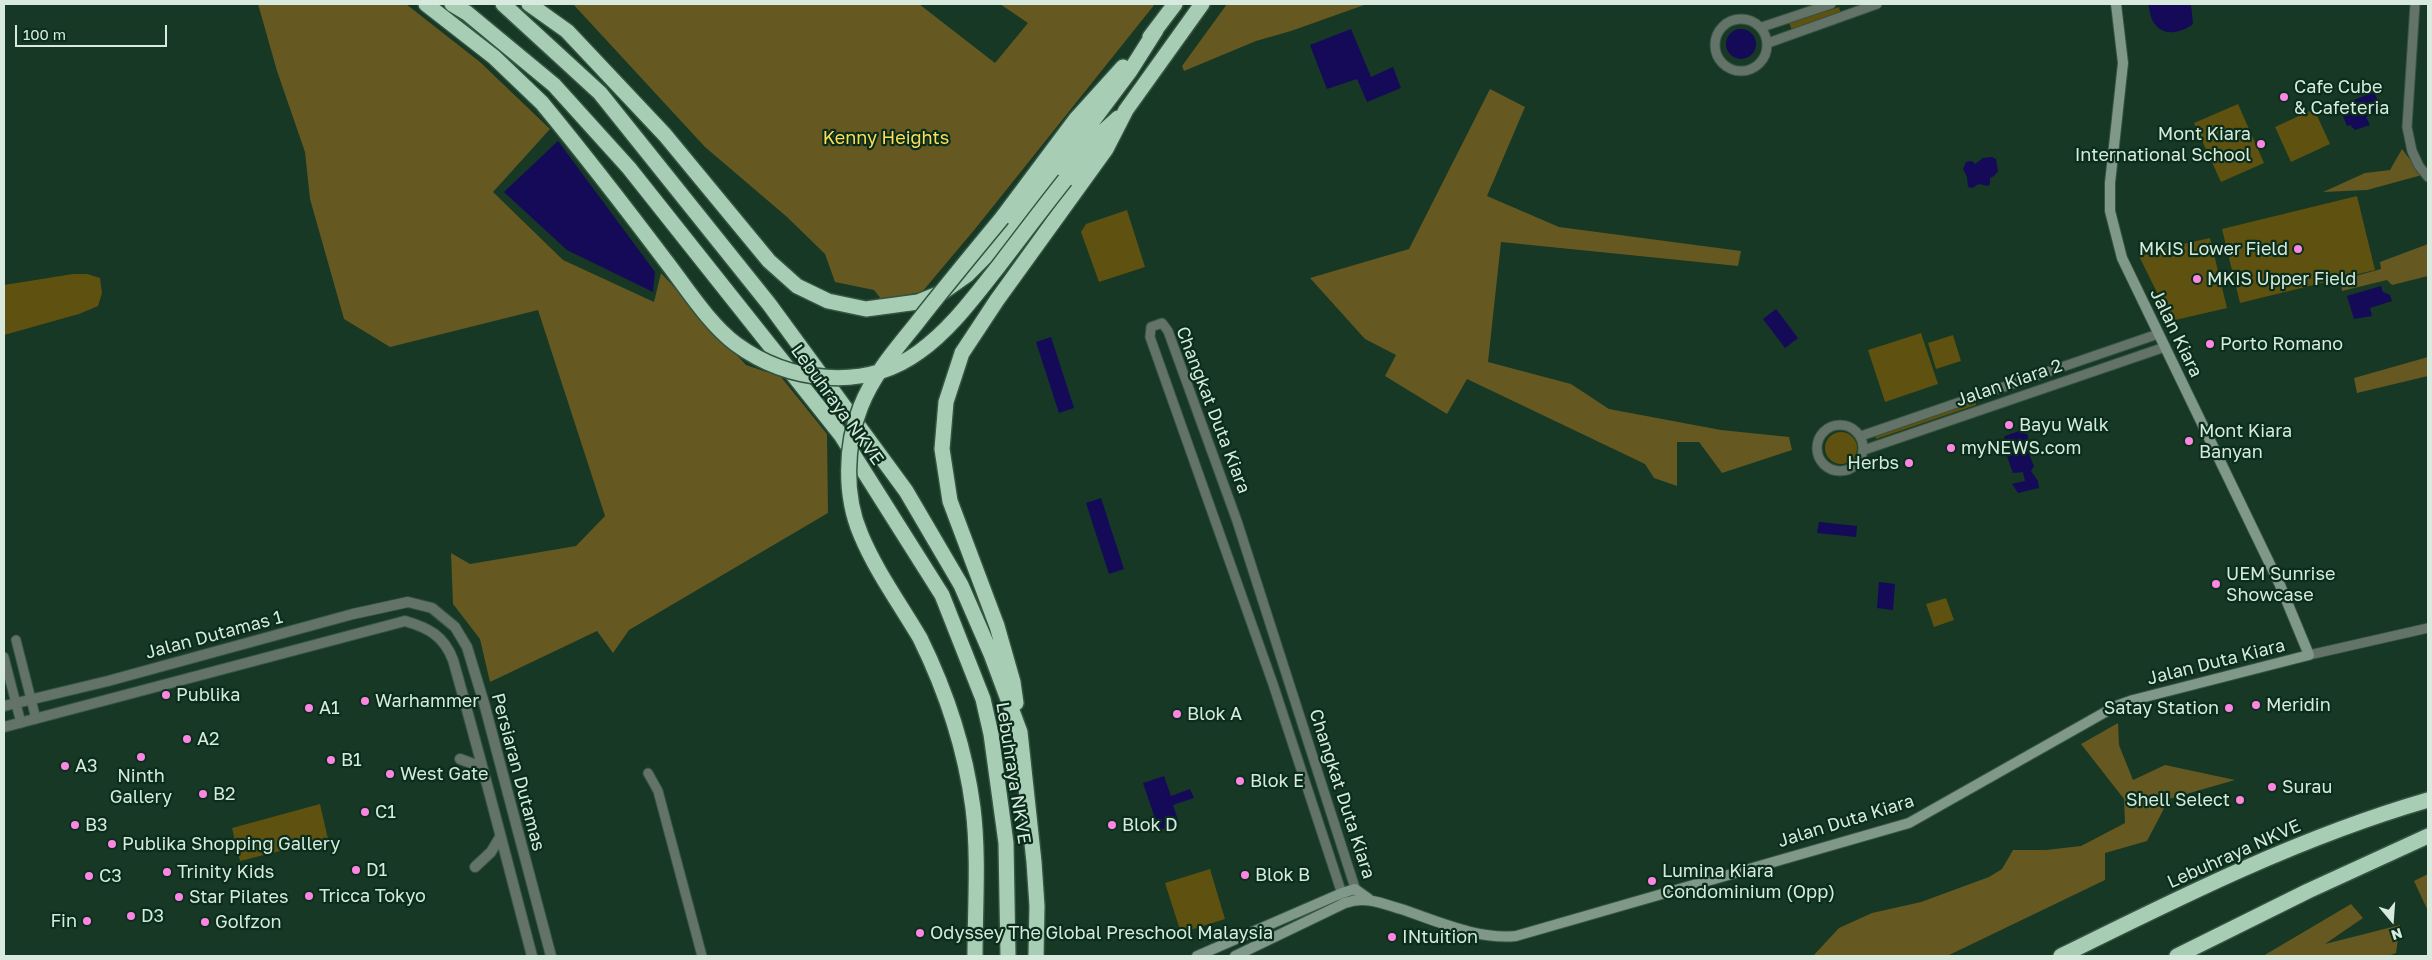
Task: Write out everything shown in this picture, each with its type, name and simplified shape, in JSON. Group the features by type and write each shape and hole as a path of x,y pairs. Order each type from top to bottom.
{"highway":[{"path":"426,4 494,57 542,103 580,149 705,313 734,342 764,362 806,375 838,379 867,375 896,365 918,353 943,332 967,306 1098,136 1126,110"},
{"name":"Lebuhraya NKVE","path":"452,4 467,13 554,85 628,168 841,435 942,595 983,699 991,734 1006,844 1008,956"},
{"name":"Lebuhraya NKVE","path":"503,4 600,93 769,304 906,491 961,585 991,654 1020,732 1034,862 1037,906 1036,956"},
{"path":"530,4 567,31 665,136 769,262 797,286 828,301 866,309 918,302 943,292 967,275 989,254 1056,170 1130,71 1156,30"},
{"path":"975,956 976,858 973,808 953,714 938,675 920,638 876,564 861,534 852,506 848,472 853,438 861,406 883,366 1002,218 1076,120 1156,30 1176,4"},
{"path":"1020,732 1013,682 998,626 950,500 942,449 946,402 962,353 997,300 1106,149 1126,110 1202,4"},
{"name":"Lebuhraya NKVE","path":"2061,956 2150,912 2292,848 2368,817 2428,800"},
{"path":"2177,956 2308,891 2428,836"}],"main road":[{"name":"Jalan Kiara","path":"2116,4 2123,63 2110,183 2110,211 2122,258 2280,585 2309,655"},
{"name":"Jalan Duta Kiara","path":"1202,955 1357,894 1372,901 1491,937 1516,936 1909,823 2116,706 2309,655"},
{"name":"Jalan Duta Kiara","path":"1235,956 1343,898"}],"street":[{"path":"1762,27 1831,4"},
{"path":"1768,43 1877,4"},
{"path":"2415,4 2406,127 2412,151 2419,166 2428,177"},
{"path":"1747,19 1762,27 1768,43 1764,59 1758,65 1742,71 1725,66 1716,51 1718,33 1731,20 1747,19"},
{"name":"Changkat Duta Kiara","path":"1343,898 1273,684 1150,337 1151,327 1158,324 1162,323 1168,332 1237,521 1357,894"},
{"name":"Jalan Kiara 2","path":"1861,436 2158,334"},
{"name":"Jalan Kiara 2","path":"1864,450 2165,347"},
{"path":"1835,425 1845,425 1854,429 1861,436 1864,450 1856,465 1842,471 1826,466 1818,455 1818,440 1828,428 1835,425"},
{"name":"Jalan Dutamas 1","path":"4,706 354,614 408,602 432,608"},
{"name":"Persiaran Dutamas","path":"432,608 455,627 467,648 484,703 551,956"},
{"name":"Jalan Dutamas 1","path":"4,728 405,621 423,626"},
{"name":"Persiaran Dutamas","path":"423,626 436,633 448,646 485,773 532,956"},
{"name":"Jalan Duta Kiara","path":"2309,655 2428,628"},
{"path":"16,640 36,719"},
{"path":"4,657 21,723"},
{"path":"7,669 23,665"},
{"path":"460,759 479,766 485,773"},
{"path":"648,774 658,791 702,956"},
{"path":"475,867 491,852 500,837"}],"shaded area":[{"path":"2148,4 2191,4 2193,24 2184,30 2167,32 2162,30 2153,21"},
{"path":"1839,7 1841,14 1792,30 1789,23"},
{"path":"1351,29 1371,77 1393,67 1401,88 1367,102 1357,79 1327,89 1310,45"},
{"path":"1741,29 1752,33 1756,44 1752,55 1741,59 1730,55 1726,44 1730,33"},
{"path":"2374,92 2382,110 2366,117 2370,125 2355,130 2350,125 2347,126 2339,106"},
{"path":"2238,104 2264,163 2221,182 2194,123"},
{"path":"2314,109 2330,144 2291,162 2275,127"},
{"path":"558,141 655,272 653,292 567,250 504,192"},
{"path":"1992,157 1996,159 1998,171 1990,178 1990,184 1988,186 1979,184 1972,188 1968,187 1967,177 1963,169 1966,162 1972,161 1975,164 1983,158"},
{"name":"MKIS Lower Field","path":"2357,196 2375,270 2240,303 2222,229"},
{"path":"1127,210 1145,267 1099,282 1081,232 1086,224"},
{"name":"MKIS Upper Field","path":"2210,238 2227,308 2171,321 2138,254"},
{"path":"73,274 87,274 100,278 102,293 98,306 79,314 4,335 4,285"},
{"path":"2381,286 2383,292 2390,295 2392,301 2370,308 2372,316 2354,319 2347,296"},
{"path":"1776,309 1798,338 1785,348 1763,319"},
{"path":"1921,333 1938,384 1885,402 1868,350"},
{"path":"1953,335 1961,361 1936,369 1928,343"},
{"path":"1051,337 1074,408 1059,413 1036,342"},
{"path":"1975,401 1976,405 1876,439 1875,435"},
{"path":"2019,431 2028,435 2027,450 2034,466 2031,471 2038,481 2039,488 2018,493 2012,484 2025,481 2023,472 2013,473 2002,442 2005,436"},
{"path":"1841,432 1847,433 1852,437 1856,442 1856,454 1852,459 1847,463 1841,464 1835,463 1830,459 1826,454 1825,448 1826,442 1830,437 1835,433"},
{"path":"1101,498 1124,569 1109,574 1086,503"},
{"path":"1819,522 1857,526 1856,537 1817,533"},
{"path":"1879,582 1895,584 1893,610 1877,608"},
{"path":"1946,598 1954,620 1934,627 1926,604"},
{"path":"1164,776 1171,796 1190,789 1194,798 1173,805 1179,823 1159,830 1143,783"},
{"path":"320,804 328,839 240,861 232,828"},
{"path":"1210,869 1225,919 1181,933 1165,883"}],"green space":[{"path":"258,4 406,4 480,62 550,129 493,192 563,260 654,302 661,273 746,365 781,377 827,434 828,513 629,630 613,653 597,631 490,682 480,639 453,604 451,553 470,564 576,546 605,516 538,310 390,347 344,319 310,199 305,152 277,71"},
{"name":"Kenny Heights","path":"573,4 919,4 995,63 1028,23 1000,4 1155,4 975,229 922,292 881,299 874,290 835,282 825,254 787,217 705,147"},
{"path":"1227,4 1367,4 1291,31 1256,41 1184,71 1182,66"},
{"path":"1490,89 1525,107 1487,196 1559,227 1741,251 1738,266 1501,242 1488,362 1571,384 1609,409 1721,430 1789,437 1792,450 1722,473 1699,442 1677,442 1677,486 1654,478 1645,464 1467,379 1447,414 1385,376 1396,355 1365,339 1310,278 1409,249"},
{"path":"2402,149 2422,175 2367,190 2323,192 2365,173 2390,170"},
{"path":"2428,244 2428,276 2392,285 2387,280 2342,291 2341,280 2381,269 2380,262"},
{"path":"2428,357 2428,376 2357,393 2354,378"},
{"path":"2118,723 2119,745 2133,780 2165,765 2235,780 2169,799 2147,841 2105,853 2105,880 1947,956 1813,956 1839,928 1872,913 1921,902 1989,877 2002,869 2013,850 2046,850 2081,846 2125,823 2124,799 2081,744"},
{"path":"2428,874 2428,911 2414,881"},
{"path":"2351,904 2363,918 2325,944 2400,925 2396,953 2388,956 2263,956"}],"place":[{"name":"Cafe Cube & Cafeteria","path":"2284,97"},
{"name":"Mont Kiara International School","path":"2261,144"},
{"name":"MKIS Lower Field","path":"2298,249"},
{"name":"MKIS Upper Field","path":"2197,279"},
{"name":"Porto Romano","path":"2210,344"},
{"name":"Bayu Walk","path":"2009,425"},
{"name":"Mont Kiara Banyan","path":"2189,441"},
{"name":"myNEWS.com","path":"1951,448"},
{"name":"Herbs","path":"1909,463"},
{"name":"UEM Sunrise Showcase","path":"2216,584"},
{"name":"Publika","path":"166,695"},
{"name":"Warhammer","path":"365,701"},
{"name":"Meridin","path":"2256,705"},
{"name":"A1","path":"309,708"},
{"name":"Satay Station","path":"2229,708"},
{"name":"Blok A","path":"1177,714"},
{"name":"A2","path":"187,739"},
{"name":"Ninth Gallery","path":"141,757"},
{"name":"B1","path":"331,760"},
{"name":"A3","path":"65,766"},
{"name":"West Gate","path":"390,774"},
{"name":"Blok E","path":"1240,781"},
{"name":"Surau","path":"2272,787"},
{"name":"B2","path":"203,794"},
{"name":"Shell Select","path":"2240,800"},
{"name":"C1","path":"365,812"},
{"name":"B3","path":"75,825"},
{"name":"Blok D","path":"1112,825"},
{"name":"Publika Shopping Gallery","path":"112,844"},
{"name":"D1","path":"356,870"},
{"name":"Trinity Kids","path":"167,872"},
{"name":"Blok B","path":"1245,875"},
{"name":"C3","path":"89,876"},
{"name":"Lumina Kiara Condominium (Opp)","path":"1652,881"},
{"name":"Tricca Tokyo","path":"309,896"},
{"name":"Star Pilates","path":"179,897"},
{"name":"D3","path":"131,916"},
{"name":"Fin","path":"87,921"},
{"name":"Golfzon","path":"205,922"},
{"name":"Odyssey The Global Preschool Malaysia","path":"920,933"},
{"name":"INtuition","path":"1392,937"}]}
